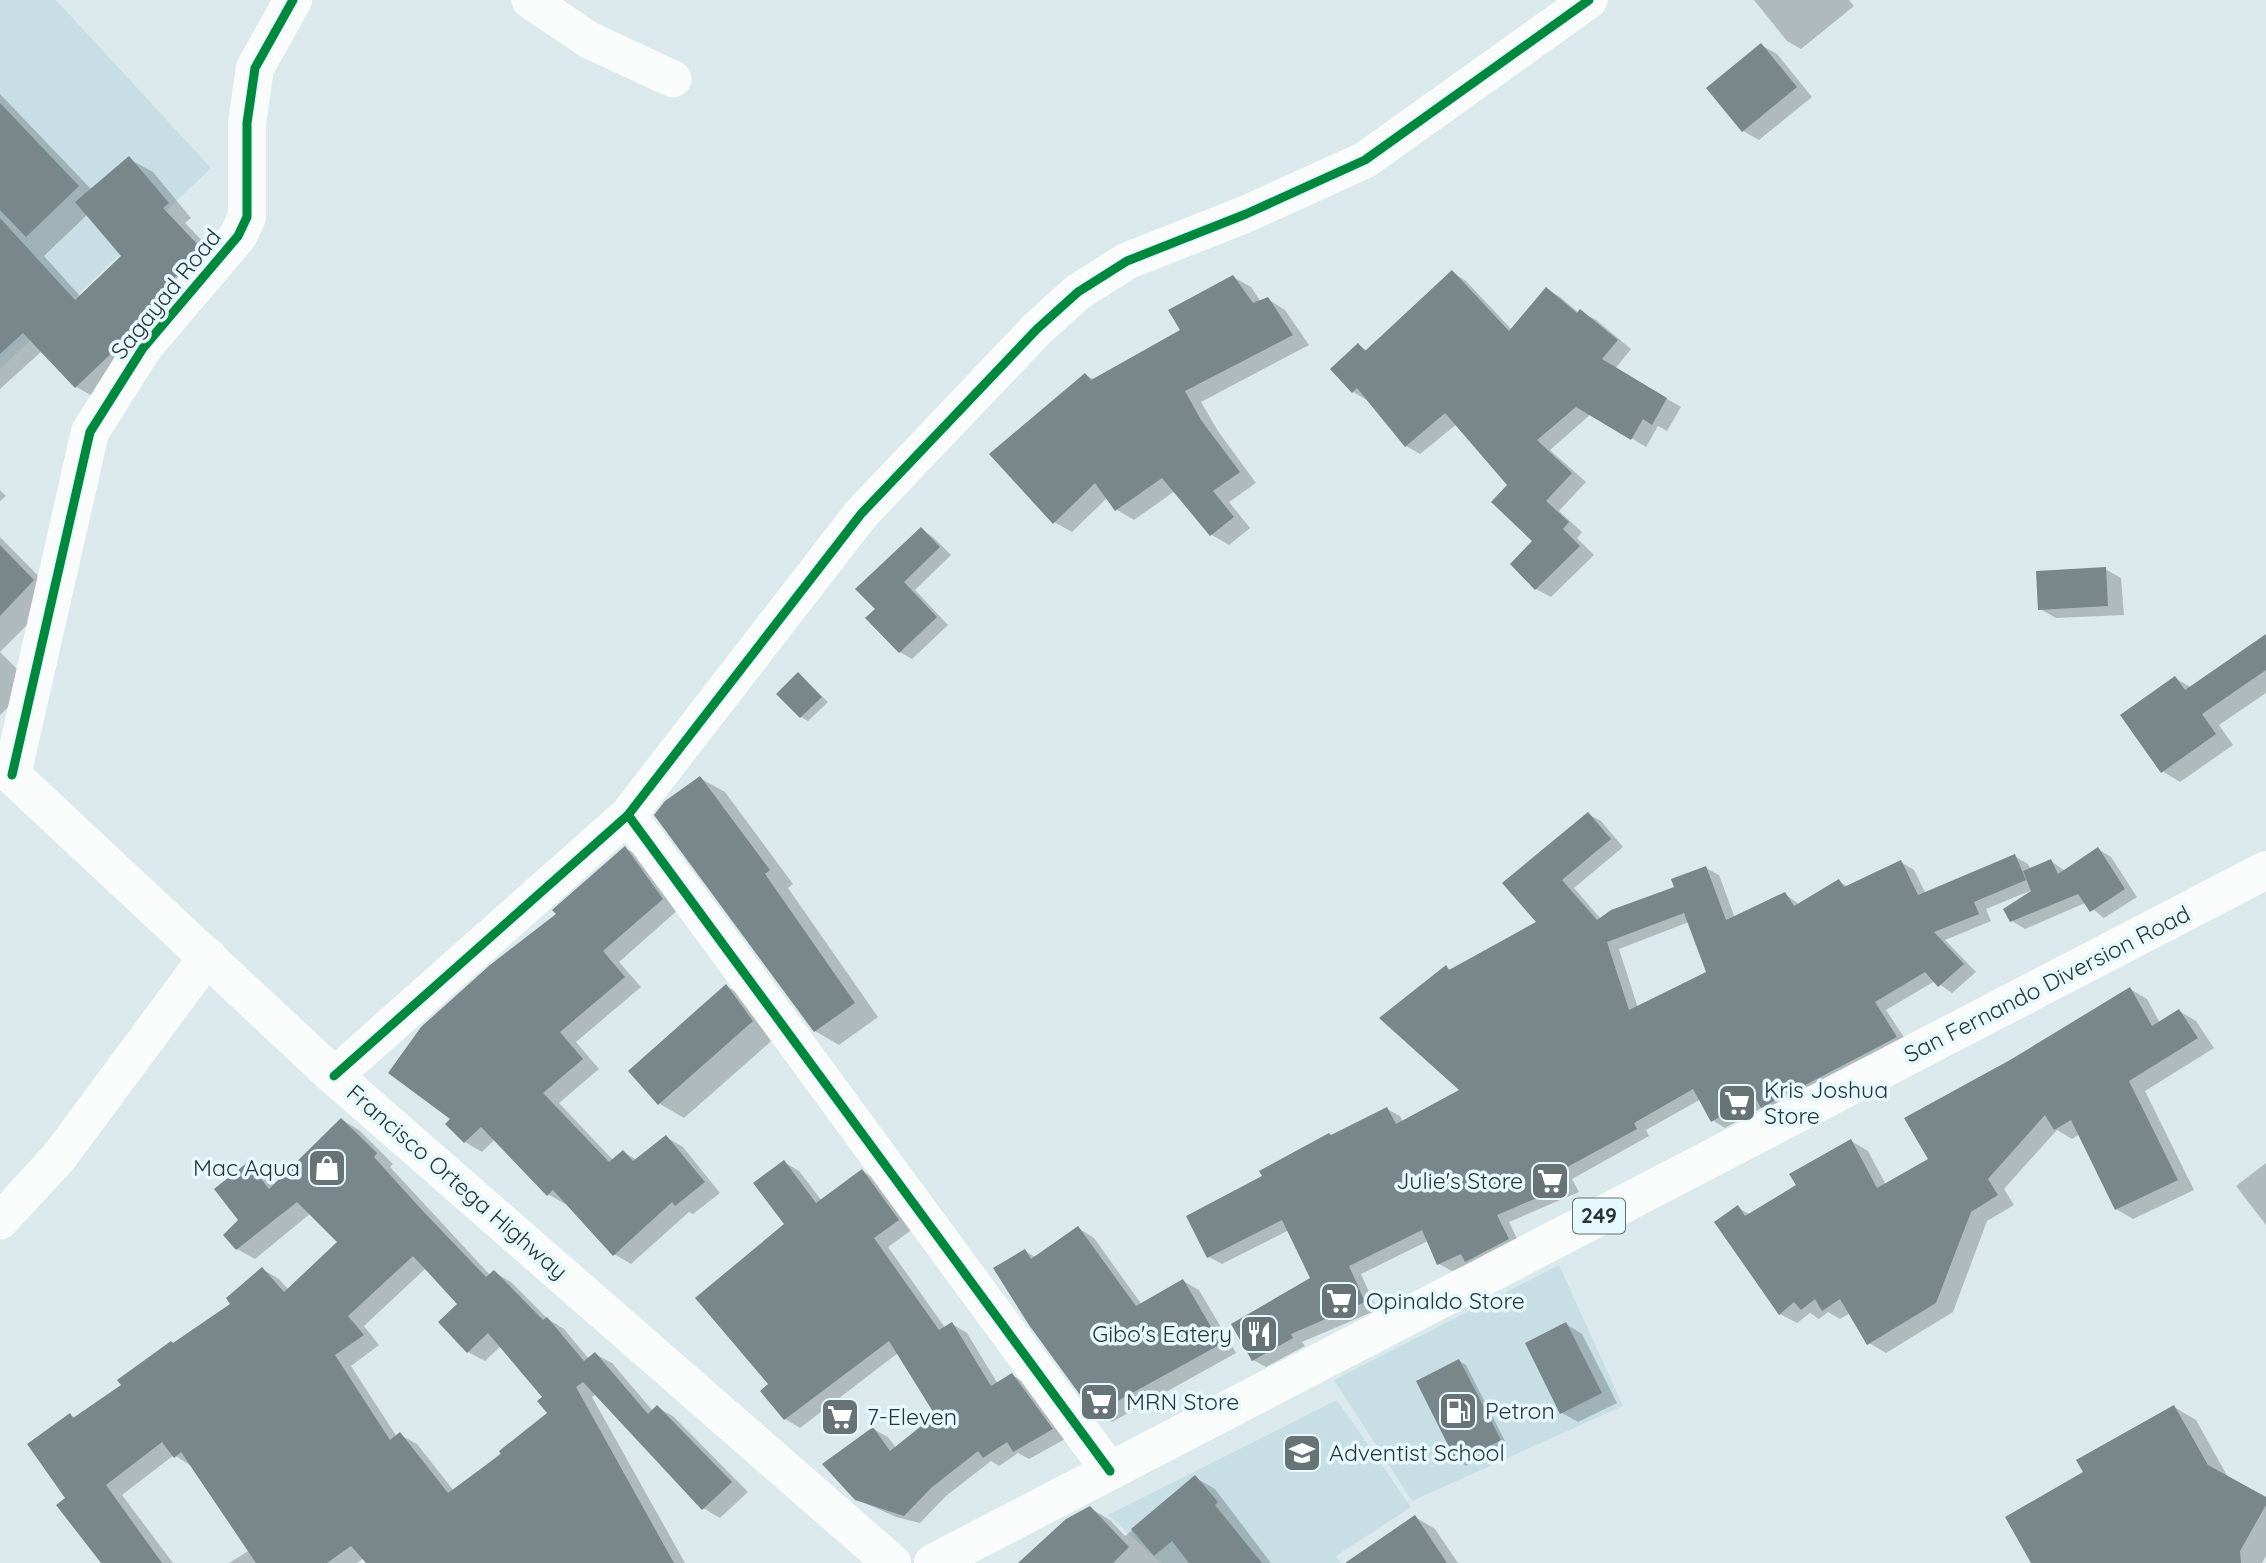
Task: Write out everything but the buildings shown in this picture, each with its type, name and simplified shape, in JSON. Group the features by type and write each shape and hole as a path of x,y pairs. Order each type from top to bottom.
{"main road":[{"name":"Sagayad Road","path":"6,769 90,432 143,348 238,236 247,217 247,123 255,68 293,0"},
{"name":"Francisco Ortega Highway","path":"6,769 334,1076 892,1563"},
{"name":"San Fernando Diversion Road","path":"933,1563 2266,870"}],"street":[{"path":"530,0 589,40 673,79"},
{"path":"334,1076 628,815 861,514 1037,329 1078,292 1127,261 1246,214 1365,160 1589,0"},
{"path":"628,815 1110,1471"},
{"path":"0,1221 59,1157 208,956"}],"shaded area":[{"path":"0,0 56,0 211,168 0,369"},
{"path":"1559,1265 1623,1406 1412,1501 1334,1380"},
{"name":"Adventist School","path":"1337,1400 1411,1507 1336,1556 1341,1563 1161,1563 1108,1515"}],"cycle path":[{"path":"12,775 90,432 143,348 238,236 247,217 247,123 255,68 293,0"},
{"path":"334,1076 628,815 861,514 1037,329 1078,292 1127,261 1246,214 1365,160 1589,0"},
{"path":"628,815 1110,1471"}],"place":[{"name":"Kris Joshua Store","path":"1737,1103"},
{"name":"Mac Aqua","path":"327,1168"},
{"name":"Julie's Store","path":"1550,1181"},
{"name":"Opinaldo Store","path":"1339,1301"},
{"name":"Gibo's Eatery","path":"1259,1334"},
{"name":"MRN Store","path":"1099,1402"},
{"name":"Petron","path":"1458,1411"},
{"name":"7-Eleven","path":"840,1417"},
{"name":"Adventist School","path":"1302,1453"}]}
